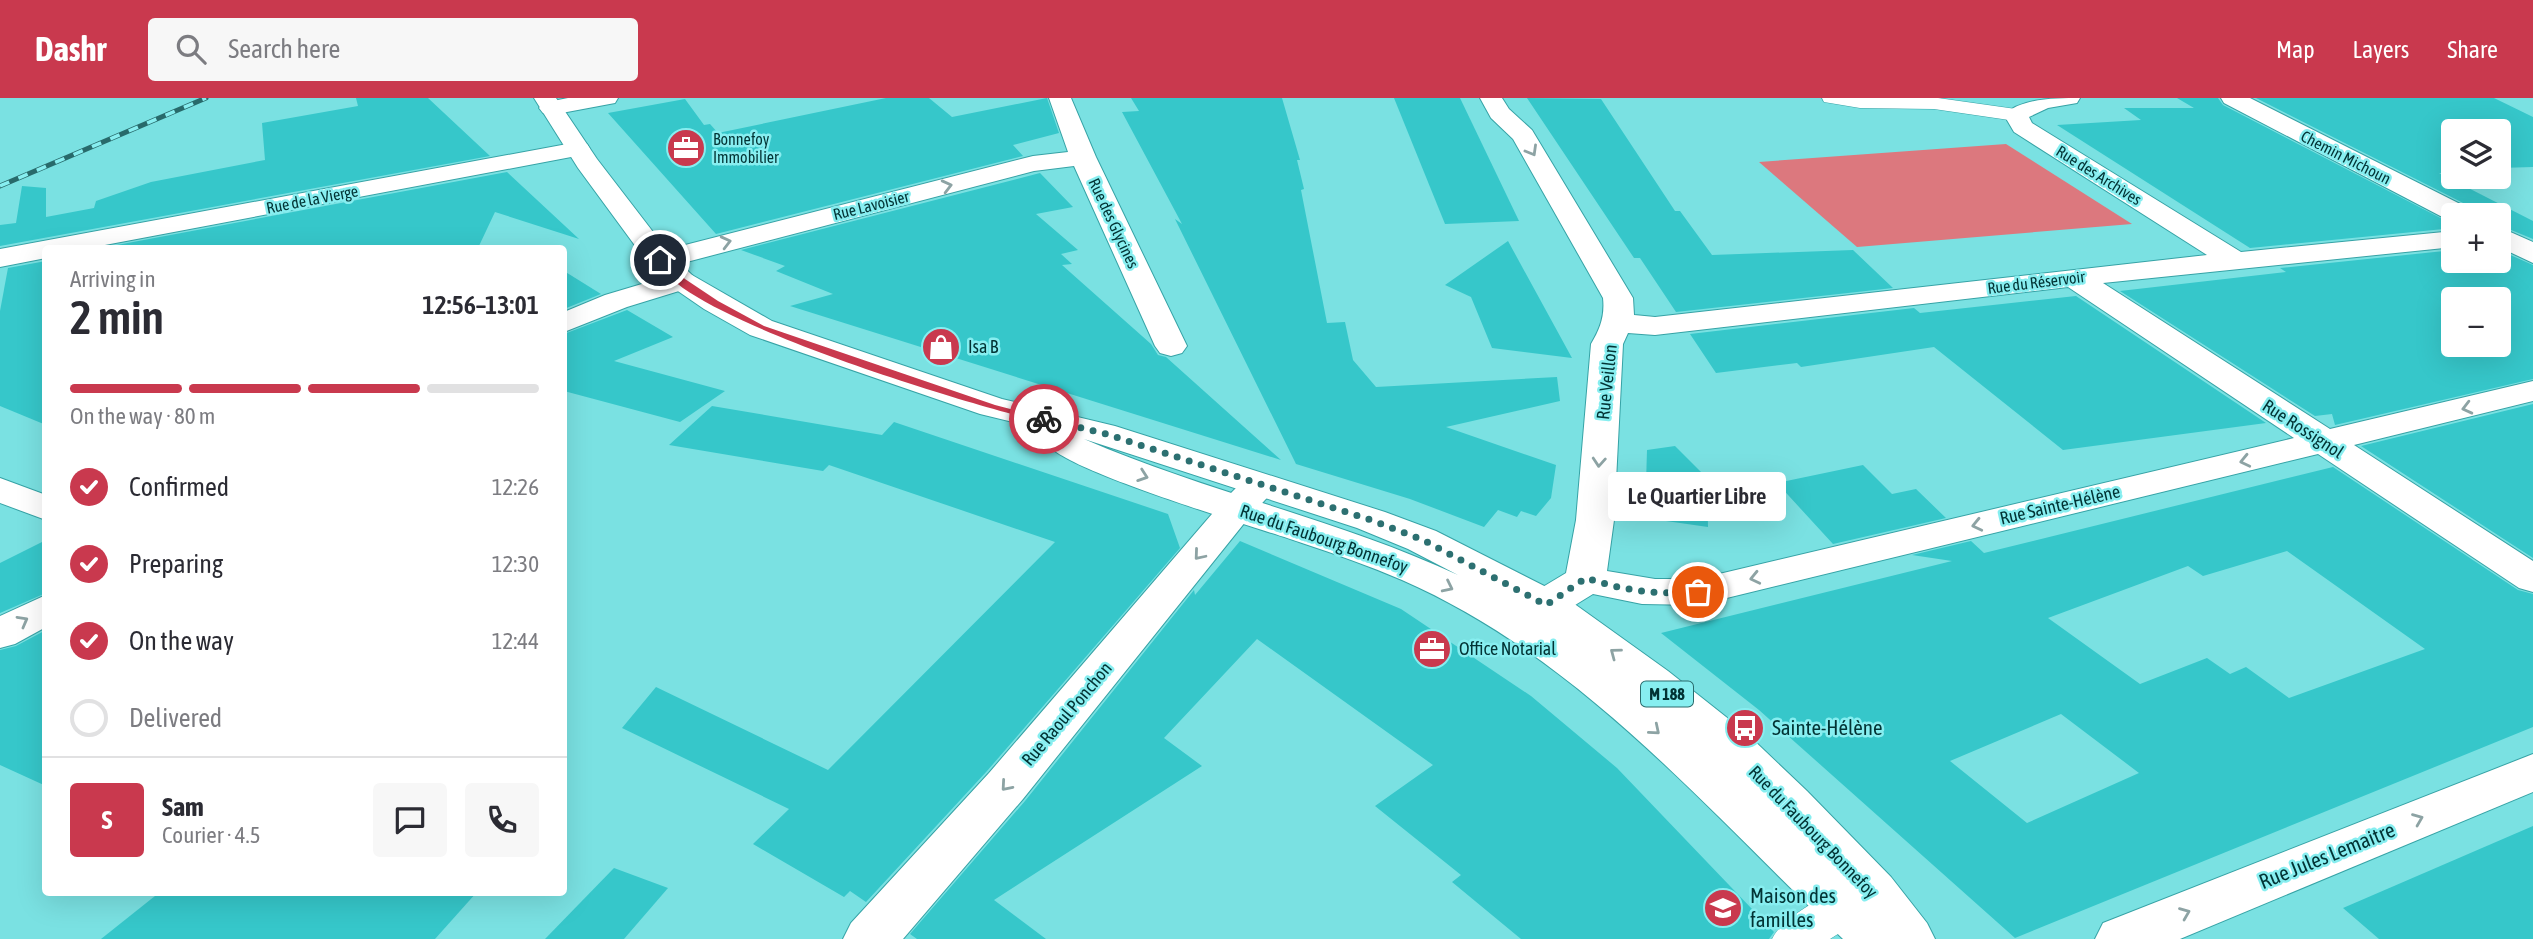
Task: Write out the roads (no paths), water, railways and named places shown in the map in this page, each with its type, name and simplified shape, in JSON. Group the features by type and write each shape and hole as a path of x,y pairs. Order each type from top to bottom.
{"street":[{"path":"548,103 607,98"},
{"name":"Rue des Glycines","path":"1060,98 1083,157 1171,346"},
{"name":"Rue Veillon","path":"1490,98 1499,113 1523,135 1618,298 1618,323 1607,344 1595,520 1586,578"},
{"path":"2016,115 2042,101 2069,98"},
{"name":"Chemin Michoun","path":"2232,98 2441,205"},
{"name":"Rue du Faubourg Bonnefoy","path":"548,103 578,149 660,260 682,281 761,328 992,407 1117,467 1249,497 1416,571 1531,614 1631,666 1728,744 1790,804 1858,900 1880,939"},
{"name":"Rue des Archives","path":"2016,115 2022,127 2235,260"},
{"name":"Rue de la Vierge","path":"62,245 578,149"},
{"name":"Rue Lavoisier","path":"660,260 1034,164 1083,157"},
{"name":"Rue du Réservoir","path":"1618,323 1655,326 2074,277 2441,240"},
{"path":"2511,242 2533,254"},
{"name":"Rue de la Vierge","path":"0,258 42,249"},
{"name":"Rue Rossignol","path":"2074,277 2533,579"},
{"path":"567,322 616,301 682,281"},
{"name":"Rue Sainte-Hélène","path":"1586,578 1629,591 1660,594 1698,592 2533,391"},
{"path":"0,489 42,507"},
{"name":"Rue Raoul Ponchon","path":"870,939 1006,786 1249,497"},
{"path":"1531,614 1586,578"},
{"path":"0,634 42,611"},
{"name":"Rue Jules Lemaitre","path":"2122,939 2533,772"},
{"name":"Rue du Faubourg Bonnefoy","path":"1858,900 1909,939"}],"lane":[{"path":"1832,98 1860,102 1934,103 2016,115"},
{"path":"1794,939 1858,900"}],"railway":[{"path":"0,186 206,98"}],"place":[{"name":"Bonnefoy Immobilier","path":"686,148"},
{"name":"Isa B","path":"941,347"},
{"name":"Le Quartier Libre","path":"1698,592"},
{"name":"Office Notarial","path":"1432,649"},
{"name":"Sainte-Hélène","path":"1745,728"},
{"name":"Maison des familles","path":"1723,908"}]}
